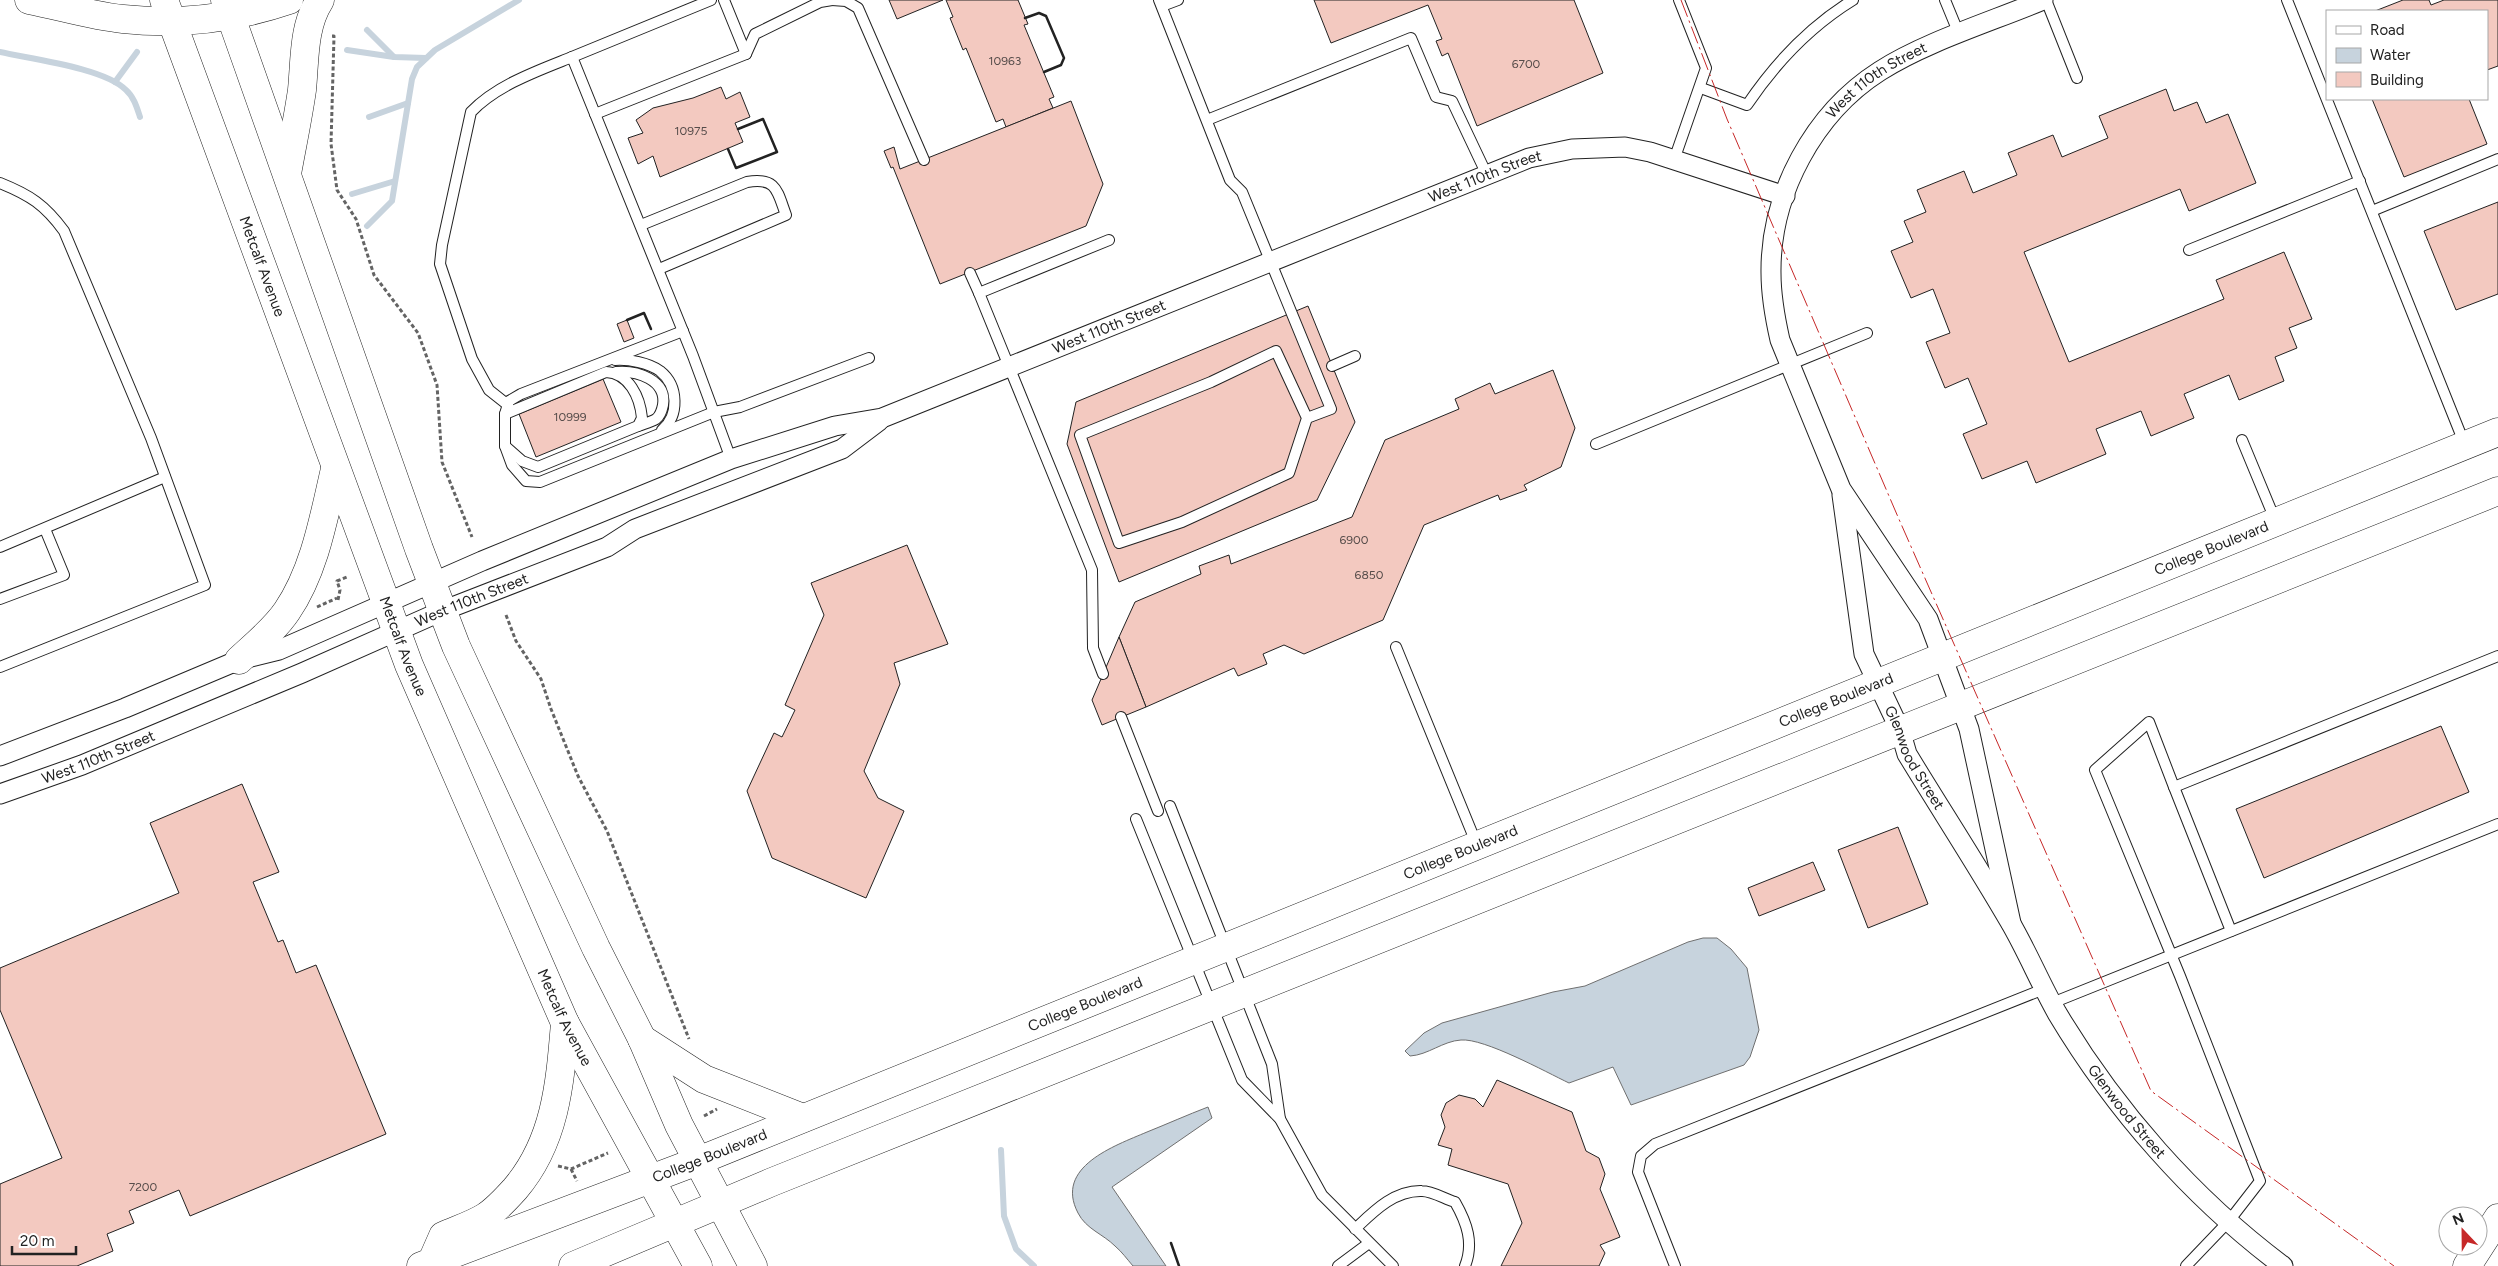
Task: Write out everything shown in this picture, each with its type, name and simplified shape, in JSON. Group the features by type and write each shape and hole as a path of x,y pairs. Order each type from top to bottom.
{"main road":[{"path":"29,0 122,19 168,11 228,8 289,0"},
{"path":"287,174 302,90 307,34 313,10 320,0"},
{"path":"228,8 442,611 492,728 596,948 642,1039 679,1125 753,1266"},
{"name":"Metcalf Avenue","path":"168,11 335,469 409,665 565,1023 698,1266"},
{"name":"College Boulevard","path":"426,1264 698,1161 2498,432"},
{"path":"239,660 287,612 301,587 311,562 335,469"},
{"path":"573,1266 1212,1006 2498,491"},
{"path":"426,1264 443,1236 485,1217 505,1201 524,1179 538,1156 548,1135 555,1110 560,1082 565,1023"},
{"path":"642,1039 704,1079 803,1118"},
{"path":"2467,1266 2498,1218"}],"street":[{"name":"West 110th Street","path":"0,756 125,708 239,660 279,650 431,583 731,459 835,426 882,418 1528,158 1572,149 1625,147 1674,160 1785,196 1794,170 1818,130 1845,99 1888,66 1959,34 2045,0"},
{"name":"Glenwood Street","path":"1785,196 1774,234 1771,273 1774,316 1780,340 1841,488 1928,619 1969,729 2011,924"},
{"name":"West 110th Street","path":"0,794 82,765 442,611 607,547 635,529 842,449 882,418"},
{"name":"Glenwood Street","path":"1841,488 1864,654 1900,730 1907,754 2011,924 2048,996 2085,1057 2133,1121 2171,1165 2229,1221 2283,1266"}],"lane":[{"path":"506,409 489,390 472,359 440,264 442,245 471,112 485,98 536,71 711,0"},
{"path":"724,0 746,54"},
{"path":"596,114 746,54 755,34 834,0 858,8 924,160"},
{"path":"1178,0 1161,3 1230,180 1242,192 1331,409 1308,418 1289,473 1182,522 1120,543 1080,435 1211,382 1276,351 1308,418"},
{"path":"1674,160 1701,88 1706,68 1679,0"},
{"path":"1701,88 1747,105 1787,52 1822,21 1853,0"},
{"path":"1945,0 1959,34"},
{"path":"2045,0 2076,78"},
{"path":"2287,0 2326,97"},
{"path":"1207,120 1411,38 1436,97 1452,101 1487,175"},
{"path":"572,57 683,331 731,459"},
{"path":"2327,100 2465,445"},
{"path":"2372,211 2498,159"},
{"path":"641,225 747,182 762,180 772,183 776,189 786,216 658,269"},
{"path":"2189,250 2360,181"},
{"path":"0,183 22,192 50,211 64,231 165,478 205,585 0,667"},
{"path":"979,293 1109,240"},
{"path":"970,272 1092,570 1093,648 1103,674"},
{"path":"683,331 521,394 510,401 506,409 505,446 518,473 526,481 540,482 714,412 740,407 869,358"},
{"path":"1596,444 1867,333"},
{"path":"1332,366 1355,356"},
{"path":"609,360 642,363 660,371 668,380 674,401 674,415 670,424 655,436"},
{"path":"505,446 522,461 538,467 657,418 661,412 663,397 656,382 648,378 635,373 613,372 602,373 506,409"},
{"path":"613,372 626,379 636,397 642,418 638,426"},
{"path":"2242,440 2276,522"},
{"path":"0,547 165,478"},
{"path":"0,599 64,575 45,529"},
{"path":"1396,647 1478,846"},
{"path":"2174,787 2498,656"},
{"path":"1121,717 1158,811"},
{"path":"2186,1266 2229,1221 2260,1181 2171,955 2095,770 2149,722 2231,931"},
{"path":"1170,806 1224,948 1272,1064 1280,1119"},
{"path":"1136,819 1242,1080 1280,1119 1322,1195 1393,1266"},
{"path":"1675,1266 1638,1172 1641,1156 1655,1144 2048,996 2171,955 2498,824"},
{"path":"1355,1228 1384,1203 1404,1194 1422,1190 1455,1202 1463,1217 1470,1239 1465,1266"},
{"path":"1338,1266 1369,1243"}],"path":[{"path":"326,35 334,36 331,144 336,190 356,219 374,274 418,333 437,385 442,462 472,537"},
{"path":"340,604 337,598 340,590 337,581 347,577"},
{"path":"506,615 516,640 542,679 551,709 578,776 607,831 690,1043"},
{"path":"577,1181 571,1170 608,1153"}],"water":[{"path":"1703,938 1717,938 1731,949 1747,968 1759,1030 1750,1057 1744,1065 1631,1105 1613,1067 1569,1083 1499,1050 1471,1041 1454,1041 1417,1055 1410,1056 1405,1051 1424,1033 1442,1023 1553,992 1585,986 1688,942"},
{"path":"1208,1107 1212,1118 1112,1187 1166,1266 1133,1266 1118,1248 1081,1219 1073,1197 1074,1183 1081,1171 1091,1160 1104,1152"}],"building":[{"path":"889,0 943,0 897,19"},
{"path":"946,0 1018,0 1028,24 1024,25 1054,97 1049,99 1053,108 1006,127 1003,119 996,122 966,48 963,50 950,18 953,17"},
{"path":"1314,0 1574,0 1603,73 1477,126 1448,53 1442,56 1436,41 1442,39 1428,5 1331,43"},
{"path":"2403,0 2429,0 2431,5 2444,0 2498,0 2498,66 2488,70 2488,10 2378,10"},
{"path":"721,87 726,99 740,92 750,117 735,123 743,142 660,177 653,156 638,164 628,138 643,133 636,120 653,108 693,98"},
{"path":"2166,89 2174,111 2197,102 2206,123 2228,114 2256,183 2189,211 2180,189 2024,252 2069,362 2224,299 2216,280 2284,252 2312,319 2289,328 2297,348 2275,357 2284,381 2239,400 2229,375 2184,394 2194,418 2151,436 2141,411 2096,429 2106,454 2036,483 2027,461 1982,479 1963,434 1987,424 1968,378 1945,388 1926,342 1950,333 1933,289 1911,298 1891,251 1913,242 1904,221 1926,212 1917,190 1964,171 1973,193 2017,175 2008,153 2053,135 2062,157 2108,138 2099,116"},
{"path":"2372,100 2469,100 2487,144 2404,177"},
{"path":"1071,101 1103,184 1086,226 940,284 893,167 891,168 884,151 894,147 900,169"},
{"path":"2498,202 2498,294 2456,310 2424,231"},
{"path":"1308,306 1355,422 1317,500 1119,582 1067,444 1076,402"},
{"path":"627,320 634,338 624,342 617,324"},
{"path":"1553,370 1575,428 1561,467 1524,485 1527,490 1500,500 1498,495 1424,525 1383,620 1304,654 1284,645 1263,654 1267,664 1238,676 1234,668 1146,707 1119,637 1135,602 1201,574 1199,566 1229,555 1231,564 1352,517 1385,440 1459,409 1455,399 1490,383 1495,394"},
{"path":"603,379 621,422 536,457 519,414"},
{"path":"907,545 948,644 894,663 900,684 864,771 878,798 904,811 866,898 772,858 747,791 774,733 782,737 795,710 785,705 824,615 811,583"},
{"path":"1119,637 1146,707 1102,725 1092,700"},
{"path":"2441,726 2469,792 2264,878 2236,809"},
{"path":"242,784 279,872 253,882 278,942 283,940 296,973 316,965 386,1134 190,1216 179,1190 129,1211 134,1223 107,1234 113,1251 77,1266 0,1266 0,1184 62,1158 0,1010 0,968 179,893 150,823"},
{"path":"1898,827 1928,904 1868,928 1838,850"},
{"path":"1813,862 1825,890 1759,916 1748,888"},
{"path":"1497,1080 1572,1112 1586,1151 1599,1158 1605,1174 1600,1189 1620,1237 1600,1245 1605,1253 1599,1266 1501,1266 1522,1223 1508,1184 1448,1165 1452,1149 1438,1145 1445,1127 1441,1115 1446,1103 1459,1095 1475,1099 1483,1107"}],"waterway":[{"path":"367,226 392,201 412,79 417,67 435,50 519,0"},
{"path":"367,30 394,57 426,58"},
{"path":"347,50 394,57"},
{"path":"0,52 67,65 116,82 129,93 140,117"},
{"path":"115,82 137,52"},
{"path":"369,117 408,103"},
{"path":"352,194 395,181"},
{"path":"1001,1150 1004,1216 1016,1249 1034,1266"}],"wall":[{"path":"1025,18 1039,13 1046,16 1064,58 1061,65 1044,72"},
{"path":"728,149 736,168 777,152 763,119 738,129"},
{"path":"627,320 644,313 651,329"},
{"path":"1171,1243 1179,1266"}],"power":[{"path":"1681,0 1727,119 1898,517 2151,1091 2394,1266"}]}
